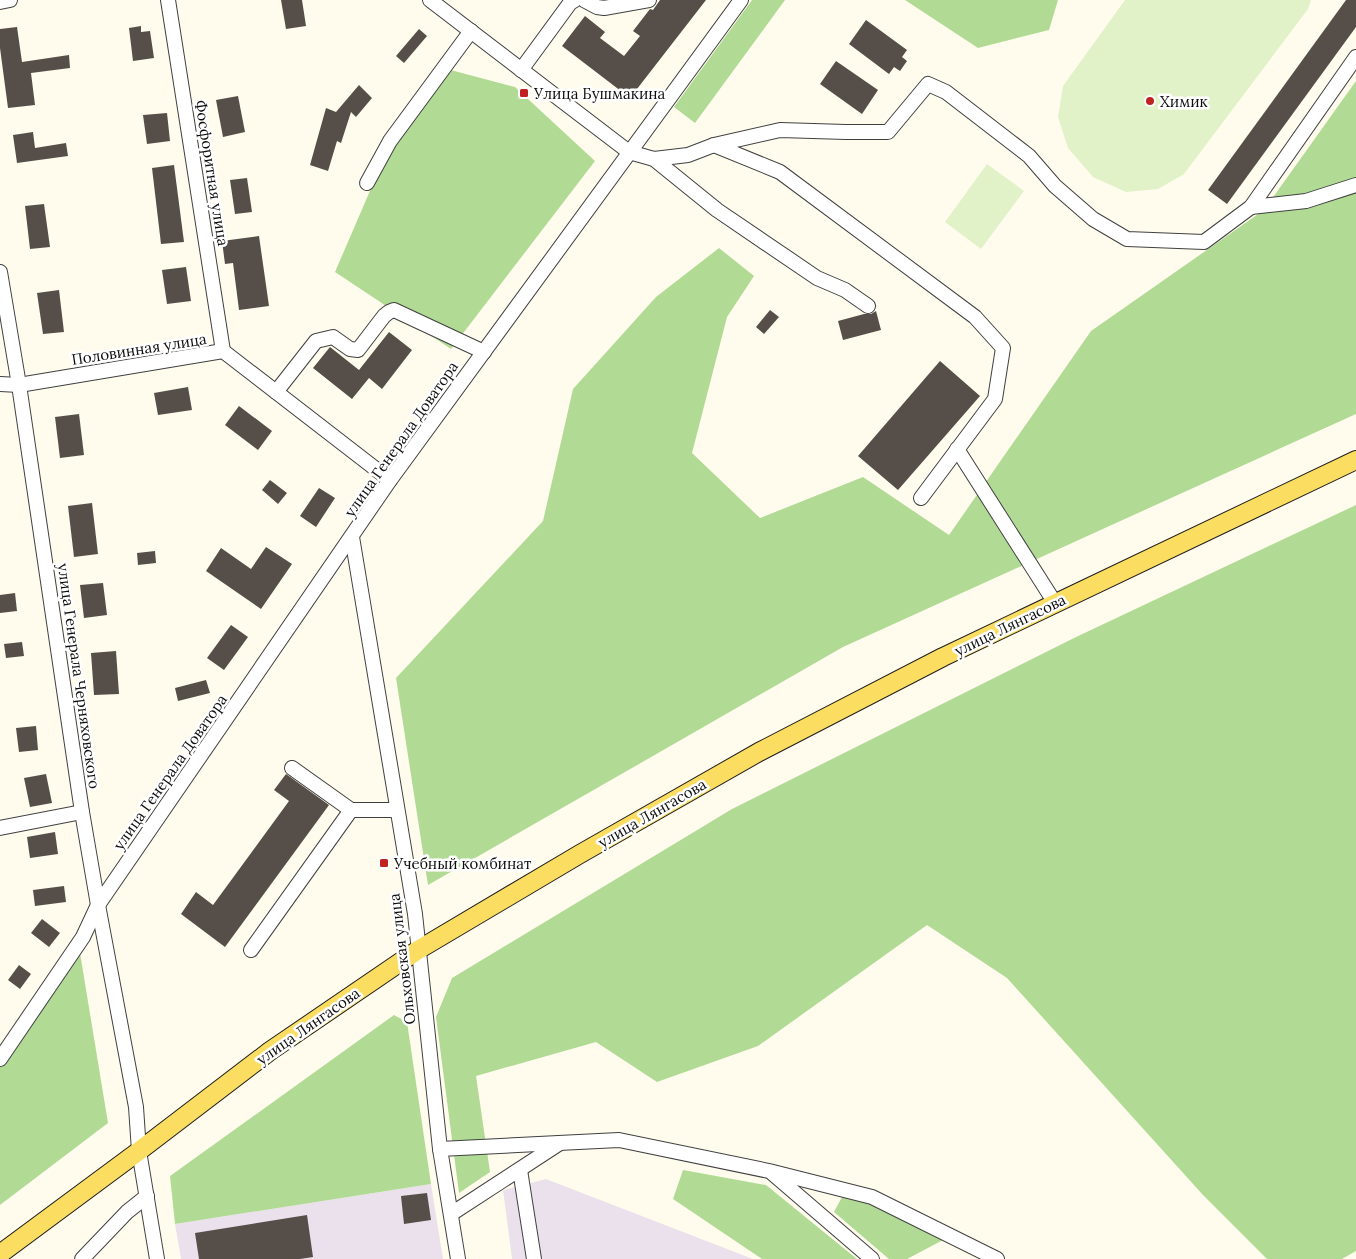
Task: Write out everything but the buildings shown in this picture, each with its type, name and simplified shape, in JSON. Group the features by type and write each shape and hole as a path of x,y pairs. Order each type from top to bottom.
{"main road":[{"name":"улица Лянгасова","path":"0,1254 140,1151 270,1051 418,950 580,854 759,752 943,657 1356,460"}],"street":[{"path":"0,2 10,0"},
{"name":"Фосфоритная улица","path":"168,0 223,351"},
{"path":"430,0 629,152 654,159 688,155 714,145 780,130 888,132 928,84 946,92 1030,156 1055,186 1093,219 1126,239 1204,242 1251,207 1356,57"},
{"path":"521,70 570,3 575,0"},
{"path":"584,0 597,8 649,0"},
{"name":"улица Генерала Доватора","path":"98,905 390,480 741,0"},
{"path":"367,183 390,141 471,31"},
{"path":"714,145 780,172 976,317 1003,348 994,399 921,498"},
{"path":"654,159 717,210 817,278 845,290 868,306"},
{"path":"1251,207 1306,201 1356,185"},
{"name":"улица Генерала Черняховского","path":"0,272 19,385 82,812 136,1107 140,1151 157,1259"},
{"path":"276,392 316,340 333,338 350,349 358,350 384,316 394,310 484,352"},
{"name":"Половинная улица","path":"0,384 19,385 223,351 390,480"},
{"path":"957,449 1055,603"},
{"name":"Ольховская улица","path":"352,537 415,914 440,1149 458,1259"},
{"path":"292,768 351,810 397,810"},
{"path":"251,950 351,810"},
{"path":"0,828 82,812"},
{"path":"0,1059 83,937 98,905"},
{"path":"440,1149 619,1140 769,1172 872,1197 996,1259"},
{"path":"451,1214 561,1143"},
{"path":"520,1170 534,1259"},
{"path":"769,1172 872,1259"},
{"path":"86,1257 127,1212 147,1196"}],"shaded area":[{"path":"546,1179 753,1259 512,1259 503,1190"},
{"path":"431,1184 443,1259 181,1259 175,1224"}],"green space":[{"path":"752,0 785,0 695,123 674,107"},
{"path":"905,0 1058,0 1049,30 978,48"},
{"name":"Химик","path":"1125,0 1311,0 1308,9 1184,174 1158,189 1126,192 1093,177 1068,148 1058,117 1063,86"},
{"path":"443,68 515,87 595,161 451,349 335,272 388,149"},
{"path":"1356,81 1356,414 843,647 428,885 396,678 543,521 573,389 656,297 719,248 754,276 727,317 692,453 760,518 863,477 949,535 1091,331 1264,210"},
{"path":"987,164 1024,191 981,249 945,222"},
{"path":"1356,505 1356,1251 1342,1259 1267,1259 1203,1195 1007,978 927,925 758,1046 657,1082 596,1042 476,1076 490,1172 459,1193 436,1017 452,978 732,809 1074,638"},
{"path":"80,953 108,1123 0,1205 0,1065"},
{"path":"394,1015 407,1022 431,1184 175,1224 170,1176"},
{"path":"683,1170 766,1185 857,1259 762,1259 673,1199"},
{"path":"842,1197 871,1199 945,1239 907,1259 889,1259 834,1212"}],"place":[{"name":"Улица Бушмакина","path":"524,93"},
{"name":"Химик","path":"1150,101"},
{"name":"Учебный комбинат","path":"384,863"}]}
